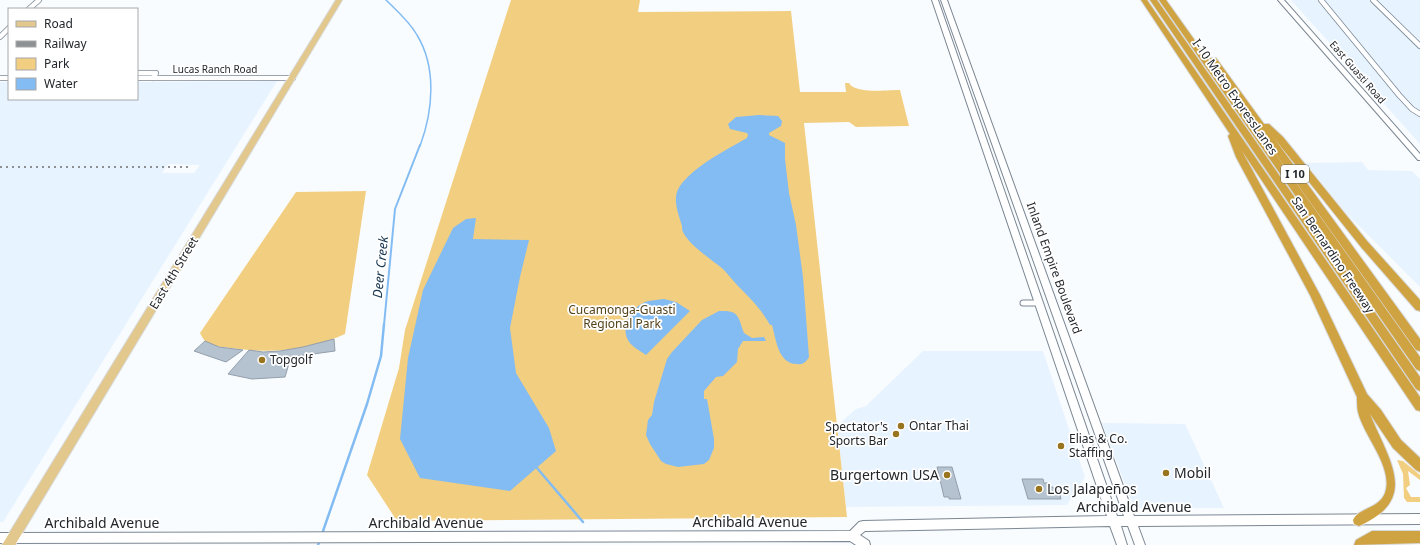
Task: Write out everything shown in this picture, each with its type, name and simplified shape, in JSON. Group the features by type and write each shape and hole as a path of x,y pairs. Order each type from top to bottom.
{"highway":[{"name":"San Bernardino Freeway","path":"1144,0 1420,406"},
{"name":"I-10 Metro ExpressLanes","path":"1153,0 1420,386"},
{"name":"I-10 Metro ExpressLanes","path":"1162,0 1420,366"},
{"name":"San Bernardino Freeway","path":"1170,0 1420,347"},
{"path":"1252,113 1280,139 1364,244 1420,307"},
{"path":"1226,122 1240,158 1315,295 1363,397 1377,414 1397,444 1420,466"},
{"path":"1359,520 1382,508 1389,500 1393,486 1388,462 1364,412 1363,397"},
{"path":"1360,545 1372,537 1420,537"}],"main road":[{"name":"East 4th Street","path":"7,540 293,78 339,0"},
{"name":"Inland Empire Boulevard","path":"935,0 1122,545"},
{"name":"Inland Empire Boulevard","path":"944,0 1140,545"},
{"name":"East Guasti Road","path":"1282,0 1420,158"},
{"name":"Archibald Avenue","path":"7,540 312,537 852,536 863,526 1115,521 1420,519"},
{"path":"852,536 865,545"}],"street":[{"path":"31,8 39,0"},
{"name":"East Guasti Road","path":"1321,0 1399,95 1412,109 1420,114"},
{"path":"1373,0 1420,46"},
{"path":"0,37 8,29"},
{"path":"138,72 156,73 153,78"},
{"name":"Lucas Ranch Road","path":"138,78 293,78"},
{"path":"1023,303 1039,303"}],"shaded area":[{"path":"1291,0 1420,0 1420,144"},
{"path":"277,81 3,522 0,522 0,82 8,82 8,100 138,100 138,82","holes":["168,164 200,165 194,173 162,173"]},
{"path":"1362,162 1368,170 1412,171 1420,179 1420,287 1348,215 1306,163"},
{"path":"923,351 1043,351 1085,477 1067,505 846,507 837,426 856,409 866,406"},
{"path":"1102,423 1185,424 1224,508 1134,508"}],"green space":[{"name":"Cucamonga-Guasti Regional Park","path":"511,0 640,0 638,12 791,11 800,92 846,92 845,83 849,83 858,89 865,90 900,90 909,126 856,127 849,122 804,123 847,517 397,521 367,475 399,368 405,330"},
{"path":"366,191 345,334 318,344 289,350 275,351 245,350 214,346 205,341 200,333 296,192"},
{"path":"1397,460 1403,461 1420,475 1420,480 1408,471 1410,485 1406,488 1411,497 1420,497 1420,502 1407,502 1404,498 1403,474"}],"water":[{"path":"759,115 778,116 782,121 781,126 769,133 769,135 785,143 785,159 789,193 796,225 803,277 809,357 803,364 791,363 786,360 779,350 772,325 770,325 760,309 723,269 686,237 682,230 676,206 677,191 693,172 720,153 747,138 747,133 730,129 728,124 736,117"},
{"path":"476,218 473,239 529,240 510,328 516,373 549,428 556,451 510,491 420,478 400,439 408,358 423,290 453,228 466,219"},
{"path":"664,299 676,302 690,311 646,355 634,347 628,340 626,334 627,321 639,305 647,301"},
{"path":"719,311 735,313 744,333 752,338 764,337 766,341 743,341 738,349 737,362 723,376 716,377 704,391 704,399 707,399 714,439 714,448 709,460 704,464 678,467 666,464 661,461 646,435 648,420 652,415 654,402 667,359 702,320"}],"building":[{"name":"Topgolf","path":"334,339 335,351 291,357 285,377 252,379 228,374 249,350 263,352 280,351"},
{"path":"205,341 219,347 243,350 226,362 194,351"},
{"name":"Burgertown USA","path":"937,467 952,467 961,499 949,499 949,497 944,497"},
{"name":"Los Jalapeños","path":"1022,479 1043,479 1044,483 1048,483 1049,487 1053,487 1054,491 1059,491 1061,499 1028,499"}],"waterway":[{"name":"Deer Creek","path":"386,0 403,16 414,30 428,61 431,90 430,104 428,119 420,146"},
{"name":"Deer Creek","path":"384,325 395,209 420,145"},
{"name":"Deer Creek","path":"322,534 367,404 381,356 384,324"},
{"path":"537,468 583,522"},
{"name":"Deer Creek","path":"318,545 320,540"}],"railway":[{"path":"0,167 188,167"}],"place":[{"name":"Topgolf","path":"262,360"},
{"name":"Ontar Thai","path":"901,426"},
{"name":"Spectator's Sports Bar","path":"896,434"},
{"name":"Elias & Co. Staffing","path":"1061,446"},
{"name":"Mobil","path":"1166,473"},
{"name":"Burgertown USA","path":"947,475"},
{"name":"Los Jalapeños","path":"1039,489"}]}
